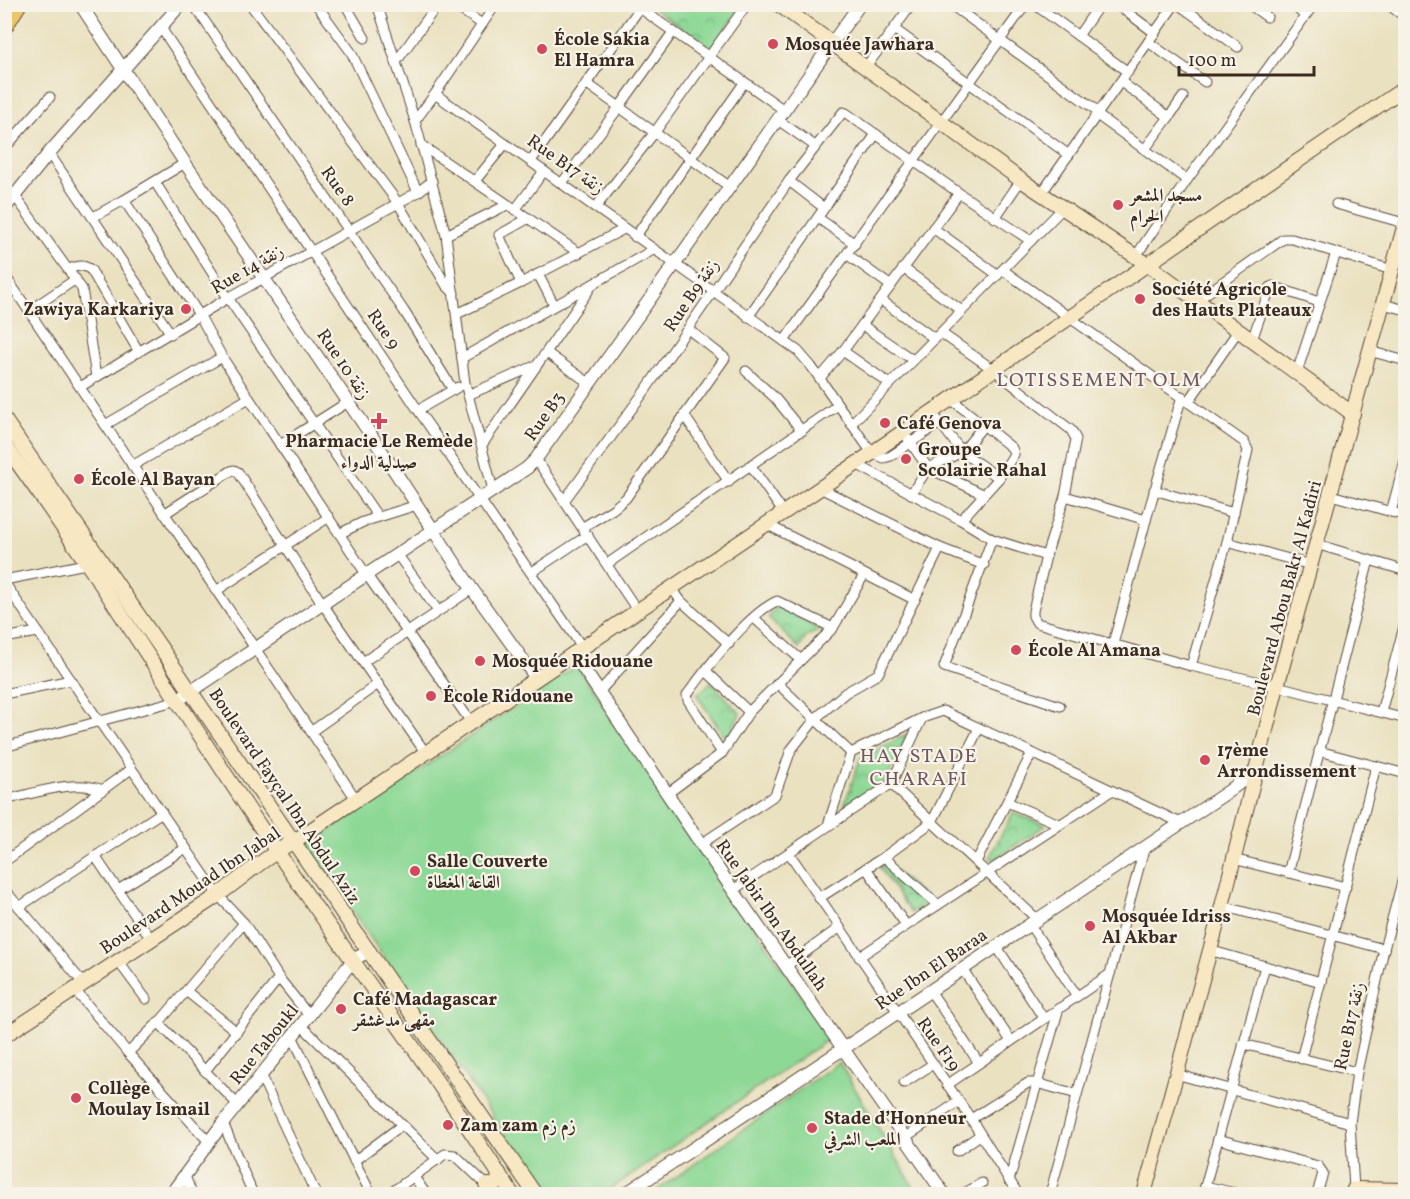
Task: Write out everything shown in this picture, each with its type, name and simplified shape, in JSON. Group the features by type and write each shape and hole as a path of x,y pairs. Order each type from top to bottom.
{"main road":[{"path":"4,28 19,4"},
{"path":"778,4 1021,180 1142,260 1353,414"},
{"name":"Boulevard Mouad Ibn Jabal","path":"4,1036 218,895 268,860 277,850 293,842 872,453 907,437 936,417 951,399 1070,317 1142,260 1406,87"},
{"name":"Boulevard Abou Bakr Al Kadiri","path":"1143,1194 1222,906 1277,686 1405,222"},
{"name":"Boulevard Fayçal Ibn Abdul Aziz","path":"4,419 12,453 277,850 354,959 512,1194"},
{"name":"Boulevard Fayçal Ibn Abdul Aziz","path":"12,453 191,692 535,1194"},
{"path":"491,1190 498,1182 499,1173"},
{"path":"1354,1192 1406,1190"}],"street":[{"name":"Rue 10 زنقة","path":"80,4 472,589 536,678"},
{"path":"4,209 49,153 181,4"},
{"name":"Rue 8","path":"193,4 408,316 453,390"},
{"path":"250,4 398,203 446,285 454,294"},
{"path":"316,4 351,52 418,192"},
{"path":"345,4 365,38"},
{"path":"377,4 415,121 446,235 465,383 493,490"},
{"path":"396,62 438,4"},
{"path":"452,4 483,24"},
{"path":"415,121 496,4"},
{"path":"596,207 655,132 747,4"},
{"name":"Rue B3","path":"178,700 527,468 536,459 860,4"},
{"path":"866,67 912,4"},
{"path":"950,4 1187,180"},
{"path":"784,341 848,255 1026,4"},
{"path":"1034,4 1128,72"},
{"path":"1078,36 1100,4"},
{"path":"1116,4 1155,33"},
{"path":"1041,194 1176,4 1238,47"},
{"path":"1249,4 1266,17"},
{"path":"1292,4 1305,16"},
{"path":"1142,260 1187,180 1314,4"},
{"path":"1390,4 1406,16"},
{"path":"531,161 638,6 744,83 815,146"},
{"name":"Rue 9","path":"161,28 418,410 532,572 578,650"},
{"path":"894,29 1070,155"},
{"path":"562,183 673,32"},
{"path":"1148,42 1205,81"},
{"path":"586,82 730,187"},
{"path":"1121,82 1166,115"},
{"path":"635,237 744,83"},
{"name":"Rue B17 زنقة","path":"435,94 596,207 713,293 784,341 804,358 820,378 872,453"},
{"path":"4,149 50,97"},
{"path":"1145,149 1166,115 1183,98"},
{"name":"Rue B9 زنقة","path":"564,501 688,329 789,181 842,113 846,113 876,134"},
{"path":"748,317 876,134 959,194 1031,241"},
{"path":"475,182 505,144"},
{"path":"421,145 579,253"},
{"path":"49,153 171,334"},
{"path":"93,217 185,163"},
{"path":"446,235 511,208 544,171"},
{"path":"995,218 1021,180"},
{"name":"Rue 14 زنقة","path":"80,387 228,298 418,192 432,181"},
{"path":"789,181 824,208"},
{"path":"155,182 228,298 378,517"},
{"path":"4,187 15,196 76,279 84,296 96,377"},
{"path":"820,378 843,351 959,194"},
{"path":"124,200 200,316 222,357 280,445 341,533 366,574 471,722"},
{"path":"1336,204 1405,222"},
{"path":"851,424 1063,208"},
{"path":"522,283 499,235 529,218"},
{"path":"818,218 855,244"},
{"path":"933,228 1070,317 1244,442 1248,450 1234,513 1191,666"},
{"path":"456,314 522,283 624,229"},
{"path":"1196,301 1283,239 1292,239 1392,270"},
{"path":"462,358 653,250"},
{"path":"1297,372 1335,253"},
{"path":"848,255 891,286"},
{"path":"69,269 82,265 91,270 139,352"},
{"path":"903,268 962,311"},
{"path":"4,274 356,799"},
{"path":"538,274 554,305"},
{"path":"30,310 76,279"},
{"path":"482,445 595,282"},
{"path":"1252,340 1272,286 1319,302"},
{"path":"881,300 994,370 1074,435 1076,445 1065,496 1046,556 1033,611 1034,621 1191,666 1406,719"},
{"path":"1383,304 1406,310"},
{"path":"862,325 914,360"},
{"path":"532,572 626,498 725,358 688,329"},
{"path":"1113,644 1154,490 1186,399 1238,331"},
{"path":"843,351 890,384"},
{"path":"1369,351 1406,361"},
{"path":"547,353 589,383"},
{"path":"105,425 222,357"},
{"path":"468,395 539,364"},
{"path":"746,371 776,398 802,431"},
{"path":"418,410 465,383"},
{"path":"132,466 249,398"},
{"path":"951,399 1012,448 1014,457 999,478 961,520"},
{"path":"280,445 348,402"},
{"path":"607,564 838,405"},
{"path":"684,415 729,482"},
{"path":"936,417 962,452 999,478"},
{"path":"911,494 928,468 962,452 984,424"},
{"path":"907,437 928,468 983,494"},
{"path":"1392,512 1406,457"},
{"path":"536,459 637,610"},
{"path":"856,464 992,539 1046,556"},
{"path":"751,466 783,513"},
{"path":"164,514 234,470 238,472 322,603 425,753"},
{"path":"820,488 940,548 984,565"},
{"path":"1154,490 1234,513"},
{"path":"1330,495 1406,516"},
{"path":"1065,496 1146,520"},
{"path":"341,533 378,517 417,505"},
{"path":"216,591 329,517"},
{"path":"766,524 915,600"},
{"path":"992,539 944,667 1060,706"},
{"path":"1227,542 1311,565"},
{"path":"1316,544 1406,571"},
{"path":"701,844 775,795 791,750 816,718 845,693 878,674 940,548"},
{"path":"397,554 438,611"},
{"path":"1288,873 1369,560"},
{"path":"86,564 4,581 218,895 244,923 306,1021 402,1125 438,1160"},
{"path":"667,794 722,753 749,712 833,628 864,575"},
{"path":"671,588 681,601 729,644"},
{"path":"363,662 472,589"},
{"path":"599,692 681,601"},
{"path":"722,753 687,695 729,644 754,618 775,602 780,602 833,628"},
{"path":"754,618 800,659"},
{"path":"1382,712 1406,619"},
{"path":"4,638 38,632"},
{"name":"Rue Jabir Ibn Abdullah","path":"578,650 599,692 667,794 944,1194"},
{"path":"1395,665 1406,668"},
{"path":"706,671 749,712"},
{"path":"4,694 71,680"},
{"path":"777,683 851,753"},
{"path":"312,731 378,684"},
{"path":"4,747 178,700"},
{"path":"828,825 851,753 922,718 946,711 1181,824"},
{"path":"733,890 891,784 922,718"},
{"path":"819,898 884,857 932,822 979,728"},
{"path":"1319,751 1406,774"},
{"path":"976,862 1032,753"},
{"path":"1301,1059 1376,766"},
{"path":"4,862 131,769"},
{"name":"Rue Ibn El Baraa","path":"625,1194 1144,849 1255,771"},
{"path":"891,784 987,872 1034,922 1077,996"},
{"path":"4,801 71,786 94,786 103,790"},
{"path":"859,957 1111,791"},
{"path":"1007,802 1059,824"},
{"path":"18,907 162,812"},
{"path":"118,890 186,848"},
{"path":"1050,1194 1144,849"},
{"name":"Rue F19","path":"789,853 971,1119 1018,1194"},
{"path":"95,856 151,939"},
{"path":"884,857 937,904"},
{"path":"1233,860 1346,887"},
{"name":"Rue B17 زنقة","path":"1354,1192 1350,1123 1357,1072 1384,950 1406,867"},
{"path":"866,868 906,925"},
{"path":"4,889 128,1053 209,1142"},
{"path":"1222,906 1384,950"},
{"path":"128,1053 186,991 244,923"},
{"path":"786,966 839,928"},
{"path":"997,947 1044,1019"},
{"path":"1209,950 1321,982"},
{"name":"Rue Taboukl","path":"171,1194 223,1122 354,959 370,951"},
{"path":"118,961 146,999"},
{"path":"1239,1194 1204,1190 1265,966"},
{"path":"963,970 1011,1041"},
{"path":"947,1085 1110,974"},
{"path":"205,1071 279,978"},
{"path":"186,991 237,1032"},
{"path":"931,992 979,1063"},
{"path":"1009,1181 1059,1008"},
{"path":"158,1022 238,1105"},
{"path":"292,1038 370,1194"},
{"path":"1243,1044 1357,1072"},
{"path":"904,1083 933,1064"},
{"path":"1176,1074 1350,1123"},
{"path":"261,1076 315,1194"},
{"path":"971,1119 1023,1085 1036,1083 1077,1094"},
{"path":"904,1138 958,1102"},
{"path":"223,1122 253,1194"},
{"path":"354,1161 402,1125"},
{"path":"957,1151 980,1135"},
{"path":"1218,1138 1318,1167 1323,1173 1317,1194"},
{"path":"389,1194 445,1154 454,1155 491,1190"},
{"path":"185,1176 192,1194"},
{"path":"414,1177 426,1194"},
{"path":"963,1194 982,1183"}],"green space":[{"path":"649,5 743,5 712,49"},
{"path":"778,605 821,630 807,636 799,648 768,618"},
{"path":"577,665 830,1038 603,1194 546,1194 307,845"},
{"path":"711,682 740,713 727,741 697,695"},
{"path":"908,733 886,780 844,806 860,759"},
{"path":"1013,813 1046,825 995,859 989,858"},
{"path":"885,862 929,901 911,913 880,868"},
{"name":"Stade d’Honneur الملعب الشرفي","path":"839,1062 918,1194 652,1194"}],"waterway":[{"path":"1406,1054 1403,1060 1406,1085"}],"place":[{"name":"Mosquée Jawhara","path":"773,44"},
{"name":"École Sakia El Hamra","path":"542,49"},
{"name":"مسجد المشعر الحرام","path":"1118,205"},
{"name":"Société Agricole des Hauts Plateaux","path":"1140,299"},
{"name":"Zawiya Karkariya","path":"186,309"},
{"name":"Pharmacie Le Remède صيدلية الدواء","path":"379,421"},
{"name":"Café Genova","path":"885,423"},
{"name":"Groupe Scolairie Rahal","path":"906,459"},
{"name":"École Al Bayan","path":"79,479"},
{"name":"École Al Amana","path":"1016,650"},
{"name":"Mosquée Ridouane","path":"480,661"},
{"name":"École Ridouane","path":"431,696"},
{"name":"17ème Arrondissement","path":"1205,760"},
{"name":"Salle Couverte القاعة المغطاة","path":"415,871"},
{"name":"Mosquée Idriss Al Akbar","path":"1090,926"},
{"name":"Café Madagascar مقهى مدغشقر","path":"341,1009"},
{"name":"Collège Moulay Ismail","path":"76,1098"},
{"name":"Zam zam زم زم","path":"448,1125"},
{"name":"Stade d’Honneur الملعب الشرفي","path":"812,1128"}],"district":[{"name":"LOTISSEMENT OLM","path":"1099,379"},
{"name":"HAY STADE CHARAFI","path":"919,766"}]}
